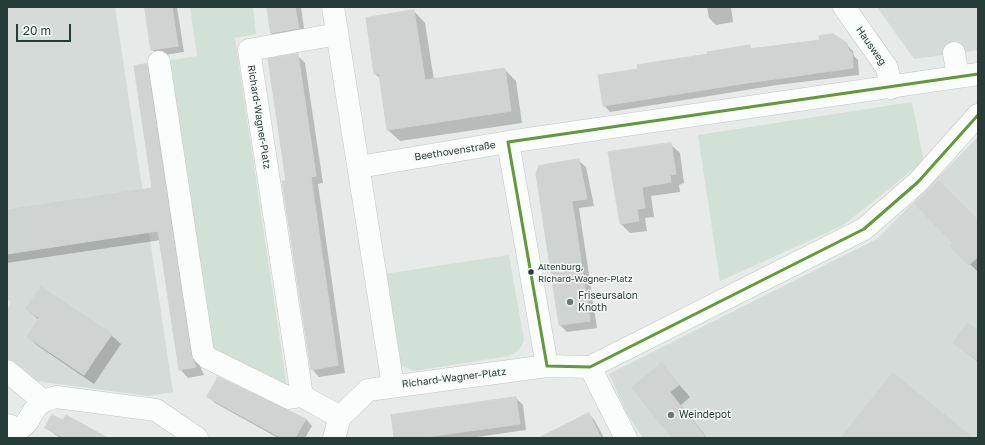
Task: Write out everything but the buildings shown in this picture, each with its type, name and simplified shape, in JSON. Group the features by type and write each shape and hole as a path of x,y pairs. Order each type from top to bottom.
{"street":[{"name":"Richard-Wagner-Platz","path":"333,7 393,386 547,366 590,367"},
{"name":"Hausweg","path":"844,7 887,68 891,88"},
{"name":"Richard-Wagner-Platz","path":"302,396 249,50 337,34"},
{"path":"954,53 968,76"},
{"path":"159,62 203,353 208,358 289,398 302,396 336,432 368,390 393,386"},
{"name":"Beethovenstraße","path":"359,167 508,142 968,76"},
{"path":"626,438 590,367 864,229 918,182 978,115"},
{"path":"508,142 547,366"},
{"path":"7,372 42,400"},
{"path":"7,425 19,429 24,426 34,408 42,400 56,397 156,410 197,438"}],"shaded area":[{"path":"7,7 115,7 173,392 149,396 35,381 7,359 7,311 11,302 7,299"},
{"path":"190,7 253,7 256,34 235,38 287,388 209,347 166,61 197,56"},
{"path":"877,7 978,7 978,50 914,59"},
{"path":"912,102 924,161 842,226 720,281 698,135"},
{"path":"978,137 978,438 643,438 627,414 609,374 877,239"},
{"path":"509,255 524,340 519,350 509,356 414,371 399,365 384,274"}],"transit line":[{"path":"508,142 978,74"},
{"path":"547,366 590,367 864,229 918,182 978,115"},
{"path":"508,142 547,366"}],"place":[{"name":"Altenburg, Richard-Wagner-Platz","path":"531,272"},
{"name":"Friseursalon Knoth","path":"570,302"},
{"name":"Weindepot","path":"671,415"}]}
